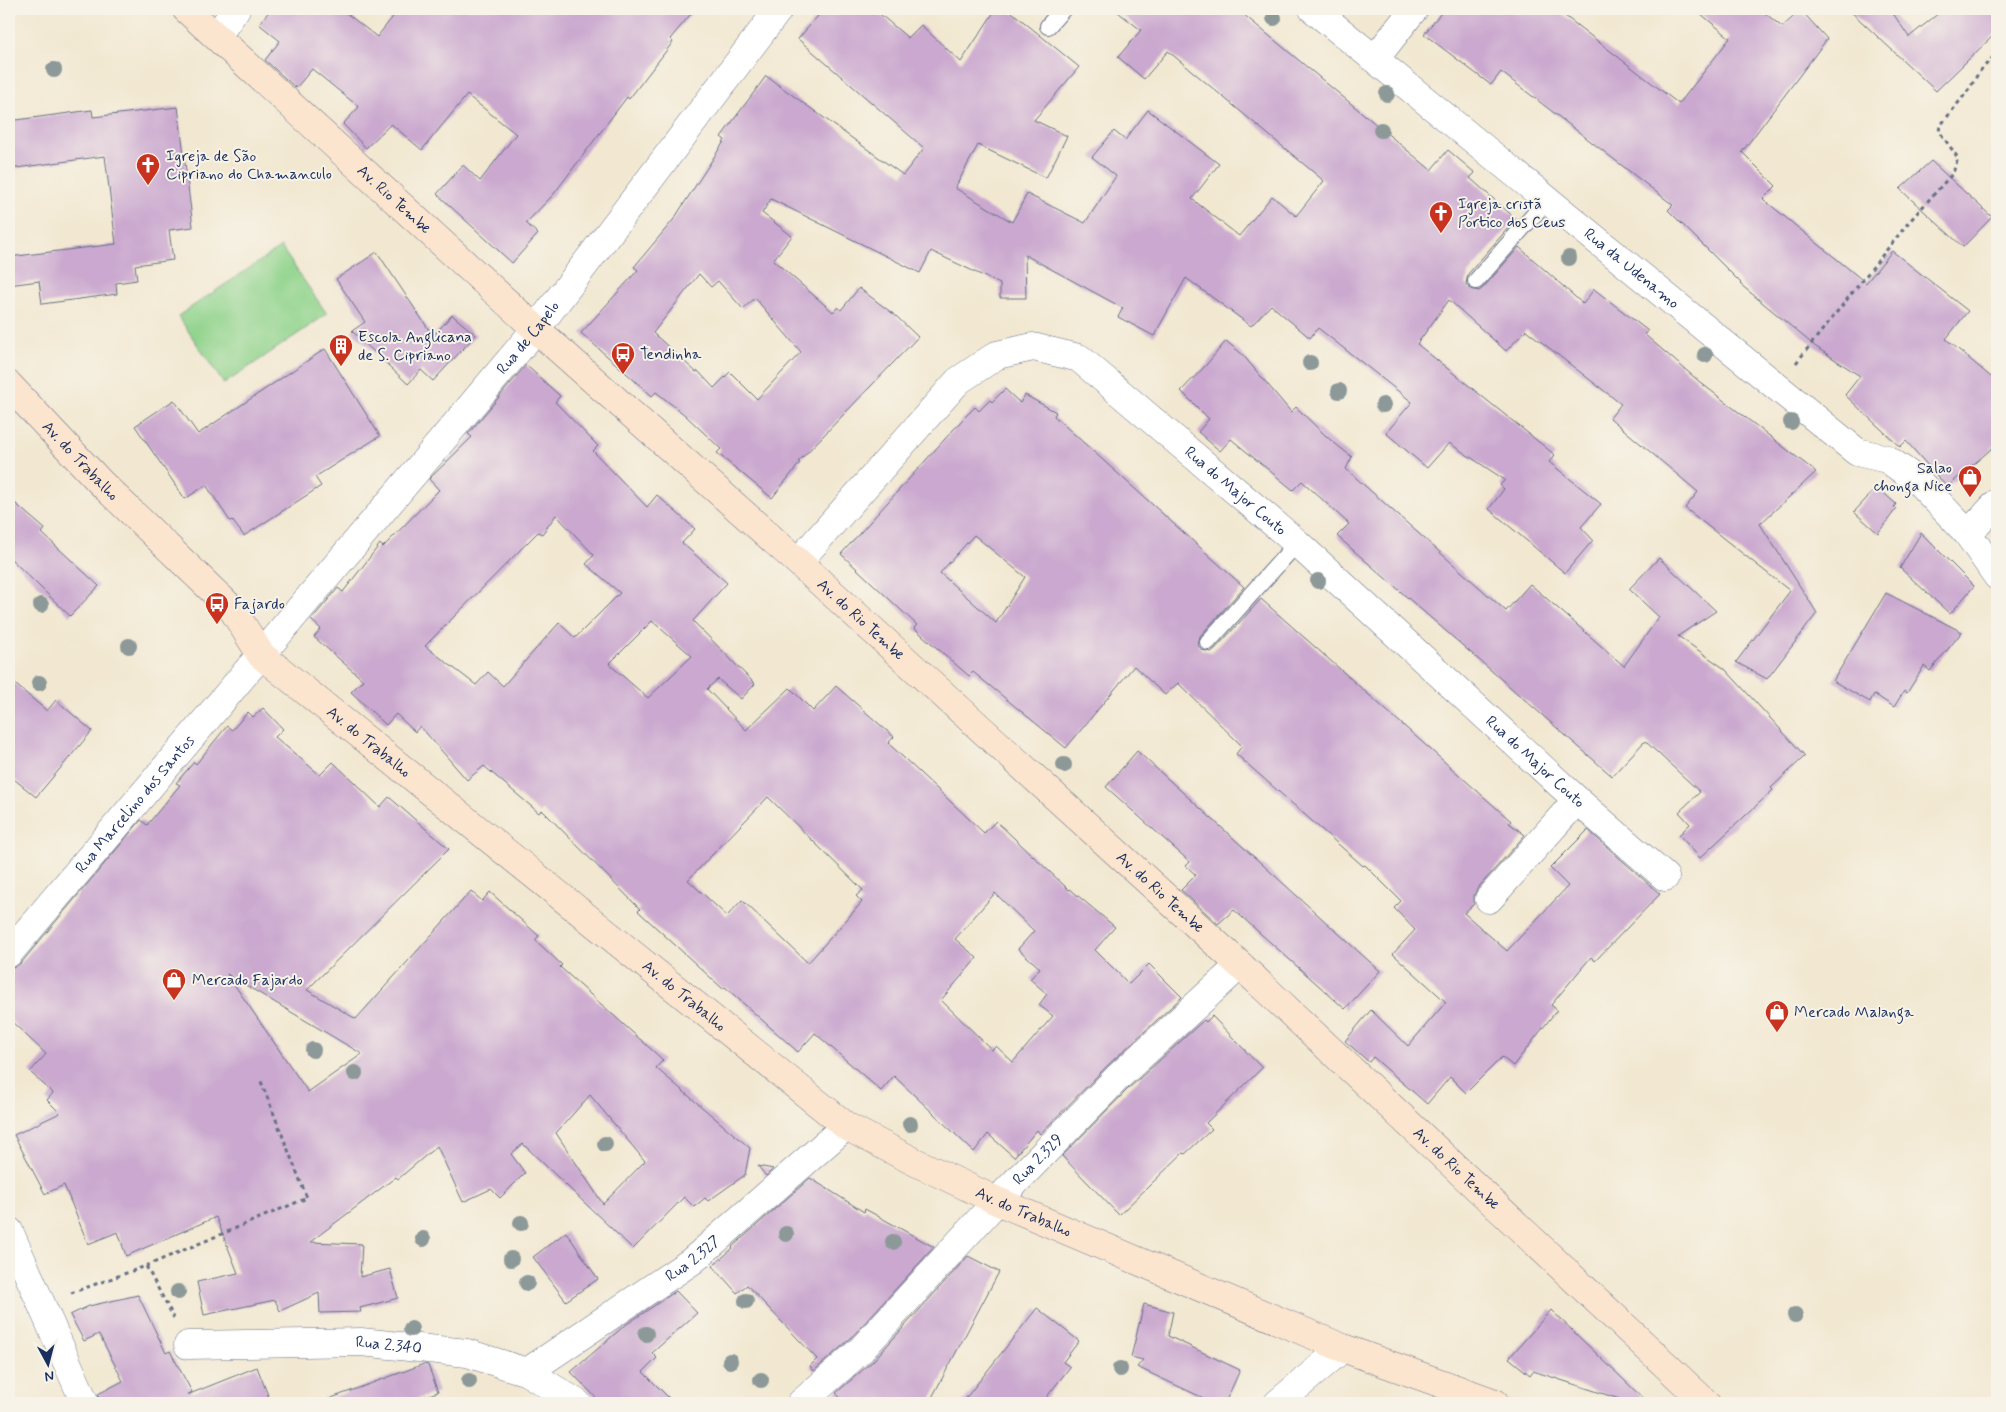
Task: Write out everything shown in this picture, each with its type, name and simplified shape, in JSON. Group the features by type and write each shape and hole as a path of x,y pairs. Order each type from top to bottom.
{"main road":[{"name":"Av. Rio Tembe","path":"186,9 605,390"},
{"name":"Av. do Trabalho","path":"9,385 100,482 233,610 261,655 846,1126 911,1160 997,1201 1342,1348 1495,1403"},
{"name":"Av. do Rio Tembe","path":"605,390 798,562 1240,965 1706,1403"}],"street":[{"path":"216,36 236,9"},
{"name":"Rua de Capelo","path":"261,655 536,329 779,9"},
{"name":"Rua da Udenamo","path":"1313,9 1857,452 1887,459 1917,480 1968,534"},
{"path":"1375,59 1414,9"},
{"name":"Rua do Major Couto","path":"798,562 958,381 997,355 1033,347 1078,358 1297,543 1577,800 1665,877"},
{"path":"1997,503 1968,534 1997,576"},
{"name":"Rua Marcelino dos Santos","path":"9,953 261,655"},
{"path":"1488,899 1577,800"},
{"name":"Rua 2.329","path":"800,1403 861,1350 997,1201 1118,1077 1240,965"},
{"name":"Rua 2.327","path":"527,1372 692,1262 846,1126"},
{"path":"9,1231 85,1403"},
{"name":"Rua 2.340","path":"188,1345 361,1342 467,1353 527,1372 577,1403"},
{"path":"1278,1403 1342,1348"}],"lane":[{"path":"1048,26 1063,9"},
{"path":"1476,281 1547,200"},
{"path":"1208,642 1297,543"}],"path":[{"path":"1777,387 1909,222 1953,173 1958,158 1939,132 1940,126 1970,88 1979,72 1997,53"},
{"path":"41,1303 146,1266 307,1198 260,1079"},
{"path":"146,1266 188,1345"}],"green space":[{"path":"281,247 327,314 224,384 178,316"}],"building":[{"path":"271,9 341,9 377,37 399,9 695,9 670,39 673,42 629,99 627,97 553,195 526,223 538,234 512,263 437,194 463,165 480,181 516,134 467,95 422,150 391,124 366,148 343,124 359,107 312,69 296,88 265,60 280,41 259,24"},
{"path":"824,9 874,9 908,38 921,25 961,62 996,9 1008,9 1079,67 1034,120 1067,136 1046,178 978,145 955,188 1012,222 1027,194 1085,223 1116,176 1092,157 1114,131 1125,140 1148,110 1219,164 1192,199 1239,236 1272,196 1296,216 1324,181 1168,51 1144,79 1118,57 1141,30 1114,9 1237,9 1431,170 1448,150 1475,173 1470,178 1516,219 1468,274 1466,284 1470,289 1479,291 1483,288 1519,247 1583,304 1594,289 1648,331 1644,334 1701,383 1816,472 1760,524 1817,613 1767,679 1736,662 1790,591 1685,508 1698,492 1610,418 1621,404 1526,330 1506,351 1449,300 1417,344 1555,455 1549,462 1601,504 1581,527 1593,540 1565,573 1489,509 1504,489 1500,485 1505,480 1449,443 1427,468 1386,433 1412,402 1318,328 1310,338 1271,305 1251,326 1186,278 1154,336 1118,317 1123,308 1025,255 1026,298 1000,298 1000,284 931,251 920,273 771,199 762,213 792,236 773,260 833,312 838,307 841,310 859,288 896,316 918,337 798,462 800,463 772,498 717,453 721,449 685,415 656,392 652,396 581,333 638,270 634,267 674,219 725,140 721,137 766,76 903,175 924,148 798,39","holes":["699,274 711,287 718,281 743,309 755,298 801,352 757,399 730,372 714,388 698,371 696,372 653,333"]},
{"path":"1444,9 1556,9 1679,104 1730,38 1695,9 1760,9 1782,27 1801,10 1827,39 1742,152 1776,186 1763,199 1866,283 1892,251 1968,311 1946,339 1997,382 1997,444 1947,487 1906,441 1900,447 1845,395 1860,376 1816,347 1740,284 1668,210 1673,205 1501,72 1491,85 1424,34"},
{"path":"1848,9 1890,9 1909,37 1944,9 1997,9 1997,32 1936,91"},
{"name":"Igreja de São Cipriano do Chamanculo","path":"178,107 193,227 169,230 173,260 135,265 137,280 116,283 117,294 42,304 39,281 9,285 9,257 116,244 105,156 9,169 9,121 92,110 93,117"},
{"path":"1931,161 1992,217 1963,247 1900,189"},
{"path":"377,252 433,336 452,315 476,335 433,381 421,370 408,384 352,331 365,322 336,279"},
{"path":"1226,341 1242,354 1291,412 1296,407 1327,437 1352,457 1346,469 1506,611 1530,584 1624,666 1659,617 1629,589 1659,558 1716,611 1678,636 1725,669 1805,756 1771,788 1773,790 1700,858 1679,835 1690,824 1679,812 1700,792 1645,741 1612,776 1337,536 1349,524 1302,481 1293,490 1231,439 1220,451 1198,432 1209,419 1181,391"},
{"path":"325,349 380,436 315,477 321,486 244,536 232,520 230,521 206,485 185,499 135,426 174,400 198,434"},
{"path":"526,365 560,396 555,402 598,446 593,451 647,507 657,495 695,529 682,543 727,583 693,621 755,684 741,699 718,679 707,689 746,730 790,688 813,711 836,686 894,737 888,743 984,833 996,821 1069,890 1115,927 1095,950 1129,984 1149,964 1182,997 1107,1066 1040,1134 1037,1130 1014,1157 988,1134 974,1152 894,1076 881,1091 815,1033 798,1052 725,987 723,989 638,911 640,909 542,810 539,813 484,766 467,780 420,726 415,732 396,714 386,725 351,692 363,680 314,637 321,629 311,620 338,588 343,592 380,544 383,547 439,490 429,479 472,437 468,434","holes":["556,515 594,555 586,564 620,593 575,638 559,623 503,686 488,672 476,685 425,646 538,532 542,534","652,621 692,656 648,698 609,664","768,797 863,890 856,896 862,902 808,963 742,900 727,916 688,880","995,893 1034,931 1018,949 1040,968 1030,979 1047,994 1039,1005 1053,1016 1013,1062 996,1046 992,1050 941,1000 977,958 955,939"]},
{"path":"1005,389 1020,403 1025,395 1056,412 1054,416 1244,587 1200,636 1198,645 1202,650 1211,652 1215,649 1261,599 1511,821 1509,823 1525,835 1477,889 1474,895 1474,904 1464,913 1507,951 1568,886 1550,868 1588,830 1660,894 1595,961 1591,957 1551,1005 1557,1010 1513,1066 1502,1057 1466,1093 1450,1077 1427,1104 1373,1057 1369,1062 1345,1041 1371,1010 1408,1046 1446,1002 1393,954 1415,930 1394,908 1401,901 1365,865 1363,866 1236,754 1242,746 1178,683 1165,695 1134,666 1066,748 973,672 969,676 914,628 917,625 841,554 963,419 975,407 979,411 990,400 992,402","holes":["974,535 1025,577 996,623 940,573"]},
{"path":"1877,487 1896,504 1894,507 1896,509 1878,533 1854,512"},
{"path":"9,498 45,529 42,533 99,586 70,616 9,557"},
{"path":"1921,533 1974,586 1950,614 1900,568"},
{"path":"1886,593 1962,632 1930,671 1924,666 1907,693 1904,691 1894,707 1874,694 1870,702 1833,681"},
{"path":"9,679 47,711 56,700 92,731 36,797 9,775"},
{"name":"Mercado Fajardo","path":"263,708 283,729 275,737 320,775 333,762 380,807 389,797 449,849 307,990 356,1019 471,891 482,901 490,892 539,936 535,940 562,965 560,967 663,1060 656,1068 750,1148 745,1175 708,1201 705,1198 694,1207 684,1197 633,1249 523,1144 511,1154 525,1173 500,1198 491,1189 463,1202 437,1146 398,1179 396,1177 310,1242 362,1244 360,1277 390,1269 398,1298 360,1308 361,1312 320,1313 319,1293 280,1311 275,1300 204,1315 197,1282 238,1273 216,1217 126,1256 118,1232 88,1244 64,1185 45,1194 14,1135 60,1113 47,1100 53,1093 30,1072 46,1054 9,1019 9,968 21,963 141,820 147,825 180,785 176,783 194,762 196,764 227,726 232,730 248,712 253,717","holes":["227,974 362,1054 308,1092","590,1095 645,1161 603,1204 556,1133"]},
{"path":"1137,751 1380,971 1345,1009 1234,910 1218,924 1181,890 1196,875 1186,866 1190,862 1106,787"},
{"path":"1212,1016 1262,1068 1206,1123 1212,1129 1185,1154 1183,1153 1119,1215 1062,1156 1129,1088 1204,1020 1206,1022"},
{"path":"758,1166 773,1169 766,1176"},
{"path":"810,1178 864,1212 865,1209 934,1247 850,1339 814,1371 810,1366 817,1359 747,1285 737,1293 713,1266"},
{"path":"566,1232 598,1279 566,1301 533,1257"},
{"path":"968,1256 999,1272 929,1403 845,1403 836,1393 873,1361"},
{"path":"676,1291 697,1313 652,1353 657,1358 643,1372 674,1403 601,1403 571,1372 624,1326"},
{"path":"138,1295 166,1353 170,1351 192,1392 187,1395 257,1367 271,1403 100,1403 98,1394 123,1381 99,1334 84,1341 70,1315 89,1306"},
{"path":"1144,1304 1173,1312 1168,1336 1240,1370 1225,1403 1214,1403 1137,1367 1143,1360 1131,1357"},
{"path":"1037,1308 1079,1341 1063,1362 1070,1367 1042,1403 962,1403"},
{"path":"1551,1310 1648,1403 1632,1403 1533,1371 1530,1375 1509,1358"},
{"path":"424,1364 428,1365 438,1392 405,1403 326,1403 326,1400"}],"place":[{"name":"Igreja de São Cipriano do Chamanculo","path":"148,186"},
{"name":"Igreja cristã Portico dos Ceus","path":"1441,234"},
{"name":"Escola Anglicana de S. Cipriano","path":"341,367"},
{"name":"Tendinha","path":"623,375"},
{"name":"Salao chonga Nice","path":"1970,498"},
{"name":"Fajardo","path":"217,625"},
{"name":"Mercado Fajardo","path":"174,1001"},
{"name":"Mercado Malanga","path":"1777,1033"}]}
